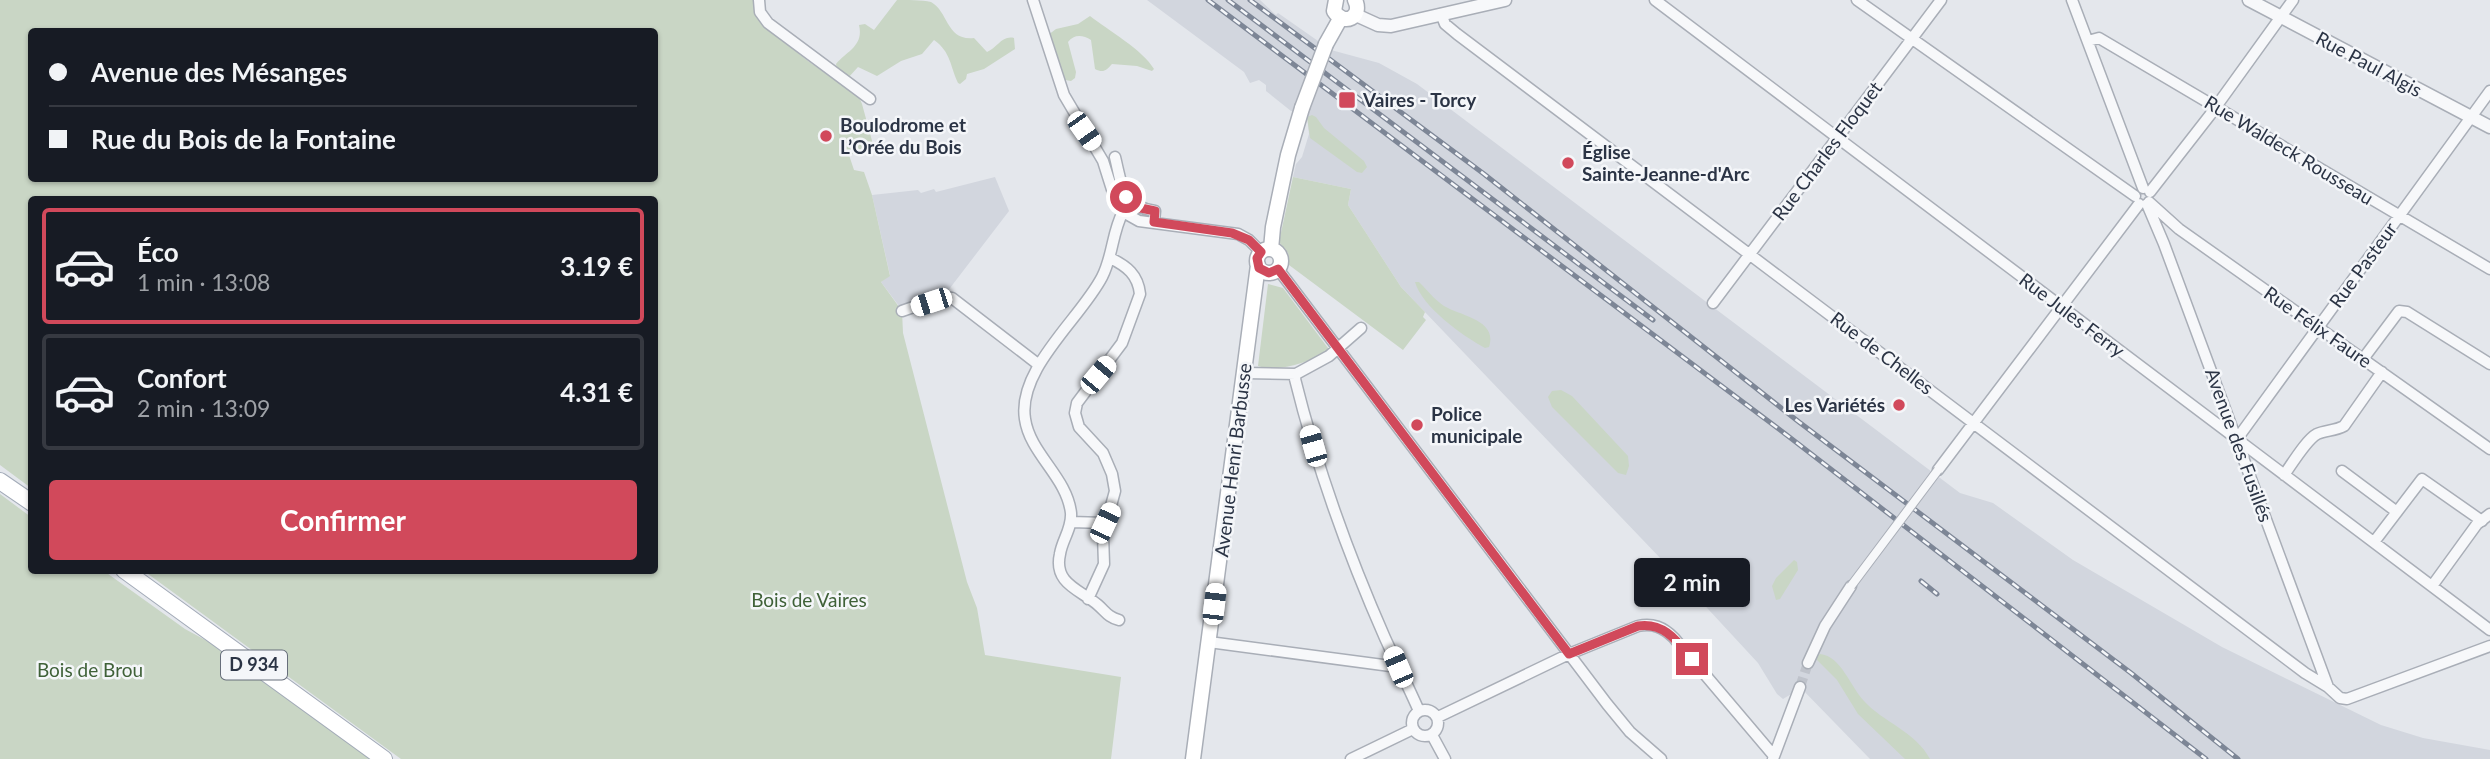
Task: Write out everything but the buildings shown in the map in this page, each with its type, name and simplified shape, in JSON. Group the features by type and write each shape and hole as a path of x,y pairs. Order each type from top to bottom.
{"main road":[{"path":"1336,0 1334,11 1340,19 1349,20 1356,7"},
{"path":"1267,261 1288,155 1302,108 1326,44 1340,19"},
{"name":"Avenue Henri Barbusse","path":"1193,759 1255,286 1267,261"},
{"path":"0,481 28,500"},
{"name":"D 934","path":"130,574 384,759"}],"street":[{"path":"759,0 760,12 768,23 870,99"},
{"path":"1033,0 1064,95 1103,161 1115,199 1123,212 1139,221 1154,217"},
{"path":"1356,7 1383,26 1505,0"},
{"name":"Rue Jules Ferry","path":"1655,0 2490,630"},
{"name":"Rue Félix Faure","path":"1857,0 2144,198 2179,229 2490,449"},
{"name":"Rue Charles Floquet","path":"1713,303 1941,0"},
{"name":"Avenue des Fusillés","path":"2072,0 2328,687"},
{"name":"Rue Paul Algis","path":"2249,0 2490,128"},
{"path":"1808,663 1825,626 1851,586 2215,106 2292,0"},
{"name":"Rue de Chelles","path":"1441,14 1445,24 1457,34 2340,698 2347,699 2490,646"},
{"name":"Rue Waldeck Rousseau","path":"2088,41 2099,38 2490,269"},
{"name":"Rue Pasteur","path":"2237,439 2490,91"},
{"path":"1115,157 1126,197 1136,207 1154,217 1238,234 1249,240 1338,350 1620,720 1661,759"},
{"path":"1119,620 1107,617 1098,605 1069,585 1060,569 1060,553 1071,522 1065,492 1033,440 1025,418 1027,392 1039,365 1093,293 1110,258 1117,223 1123,212"},
{"path":"1088,598 1104,564 1105,523 1114,500 1112,474 1103,453 1079,427 1075,412 1077,403 1122,343 1139,302 1139,287 1132,272 1110,258"},
{"path":"902,311 942,297 952,299 1039,365"},
{"path":"2363,359 2399,311 2407,312 2490,364"},
{"path":"1245,373 1296,373 1338,350 1361,328"},
{"path":"2284,475 2311,438 2318,433 2344,426 2382,372"},
{"path":"1296,373 1295,379 1310,434 1337,519 1419,711"},
{"path":"2342,471 2397,512"},
{"path":"2374,542 2422,479 2486,517 2477,524 2431,586"},
{"path":"1071,522 1105,523"},
{"path":"1438,717 1569,654 1638,626 1649,625 1660,627 1674,638 1774,758"},
{"path":"1209,642 1398,667"},
{"path":"1774,758 1800,687"},
{"path":"1429,710 1438,717 1438,729 1432,735 1419,735 1413,729 1412,719 1419,711 1429,710"},
{"path":"1351,759 1413,729"},
{"path":"1432,735 1445,759"},
{"path":"1639,759 1648,749"}],"shaded area":[{"path":"1147,0 1260,0 1276,15 1278,13 1331,50 1379,63 1417,84 1960,493 1993,503 2073,560 2222,647 2381,725 2423,738 2490,750 2490,759 1870,759 1798,685 1793,693 1783,699 1777,694 1758,663 1401,287 1348,205 1351,189 1293,177 1309,134 1307,114 1291,111 1266,91 1266,85 1259,80 1250,83 1244,72"},
{"path":"995,177 1009,211 947,292 917,297 917,301 899,306 881,282 890,275 872,195 918,190 921,193 934,189 936,192"}],"green space":[{"name":"Bois de Vaires","path":"0,0 755,0 764,26 859,97 862,104 874,148 849,155 854,170 864,172 872,195 890,276 881,282 902,311 903,333 967,582 977,608 985,655 1121,677 1111,759 401,759 148,574 658,574 658,196 28,196 28,486 0,465"},
{"path":"897,0 931,2 953,31 965,38 974,38 987,52 1010,38 1014,38 1015,49 984,69 967,74 960,84 947,54 934,40 922,54 901,61 877,76 858,67 848,78 837,69 836,64 857,43 859,25 865,24 874,30"},
{"path":"1090,16 1134,48 1154,69 1152,71 1137,66 1112,64 1104,71 1095,69 1091,40 1079,36 1068,42 1076,72 1075,78 1071,81 1065,80 1056,74 1048,35 1056,29 1078,24"},
{"path":"1312,115 1364,161 1367,167 1362,173 1310,138 1307,117"},
{"path":"1293,177 1351,189 1348,205 1401,287 1425,312 1423,317 1426,320 1403,350 1289,265 1288,253 1279,242"},
{"path":"1415,282 1419,282 1444,306 1483,325 1490,338 1489,347 1485,348 1476,343 1444,320 1419,292"},
{"path":"1268,284 1283,288 1328,348 1326,353 1284,367 1258,366"},
{"path":"1561,390 1572,396 1628,456 1626,475 1618,473 1552,407 1548,397 1552,391"},
{"name":"Bois de Brou","path":"0,494 28,515 28,574 108,574 185,629 222,649 376,759 0,759"},
{"path":"1794,560 1798,570 1780,599 1776,600 1772,586 1776,578"},
{"path":"1820,654 1834,660 1864,701 1908,734 1930,759 1905,759 1858,714 1837,680 1817,660 1816,657"}],"tunnel":[{"path":"1800,687 1808,663"}],"railway":[{"path":"1208,0 1788,436 2206,759"},
{"path":"1228,0 1653,320"},
{"path":"1250,0 1484,174 1799,422 2131,673 2238,759"},
{"path":"1921,581 1937,594"}],"place":[{"name":"Vaires - Torcy","path":"1347,100"},
{"name":"Boulodrome et L’Orée du Bois","path":"826,136"},
{"name":"Église Sainte-Jeanne-d'Arc","path":"1568,163"},
{"name":"Les Variétés","path":"1899,405"},
{"name":"Police municipale","path":"1417,425"}],"route":[{"path":"1126,197 1136,207 1155,211 1154,222 1244,236 1261,252 1257,258 1259,268 1269,273 1278,269 1569,654 1638,626 1649,625 1660,627 1669,633 1692,659"}]}
